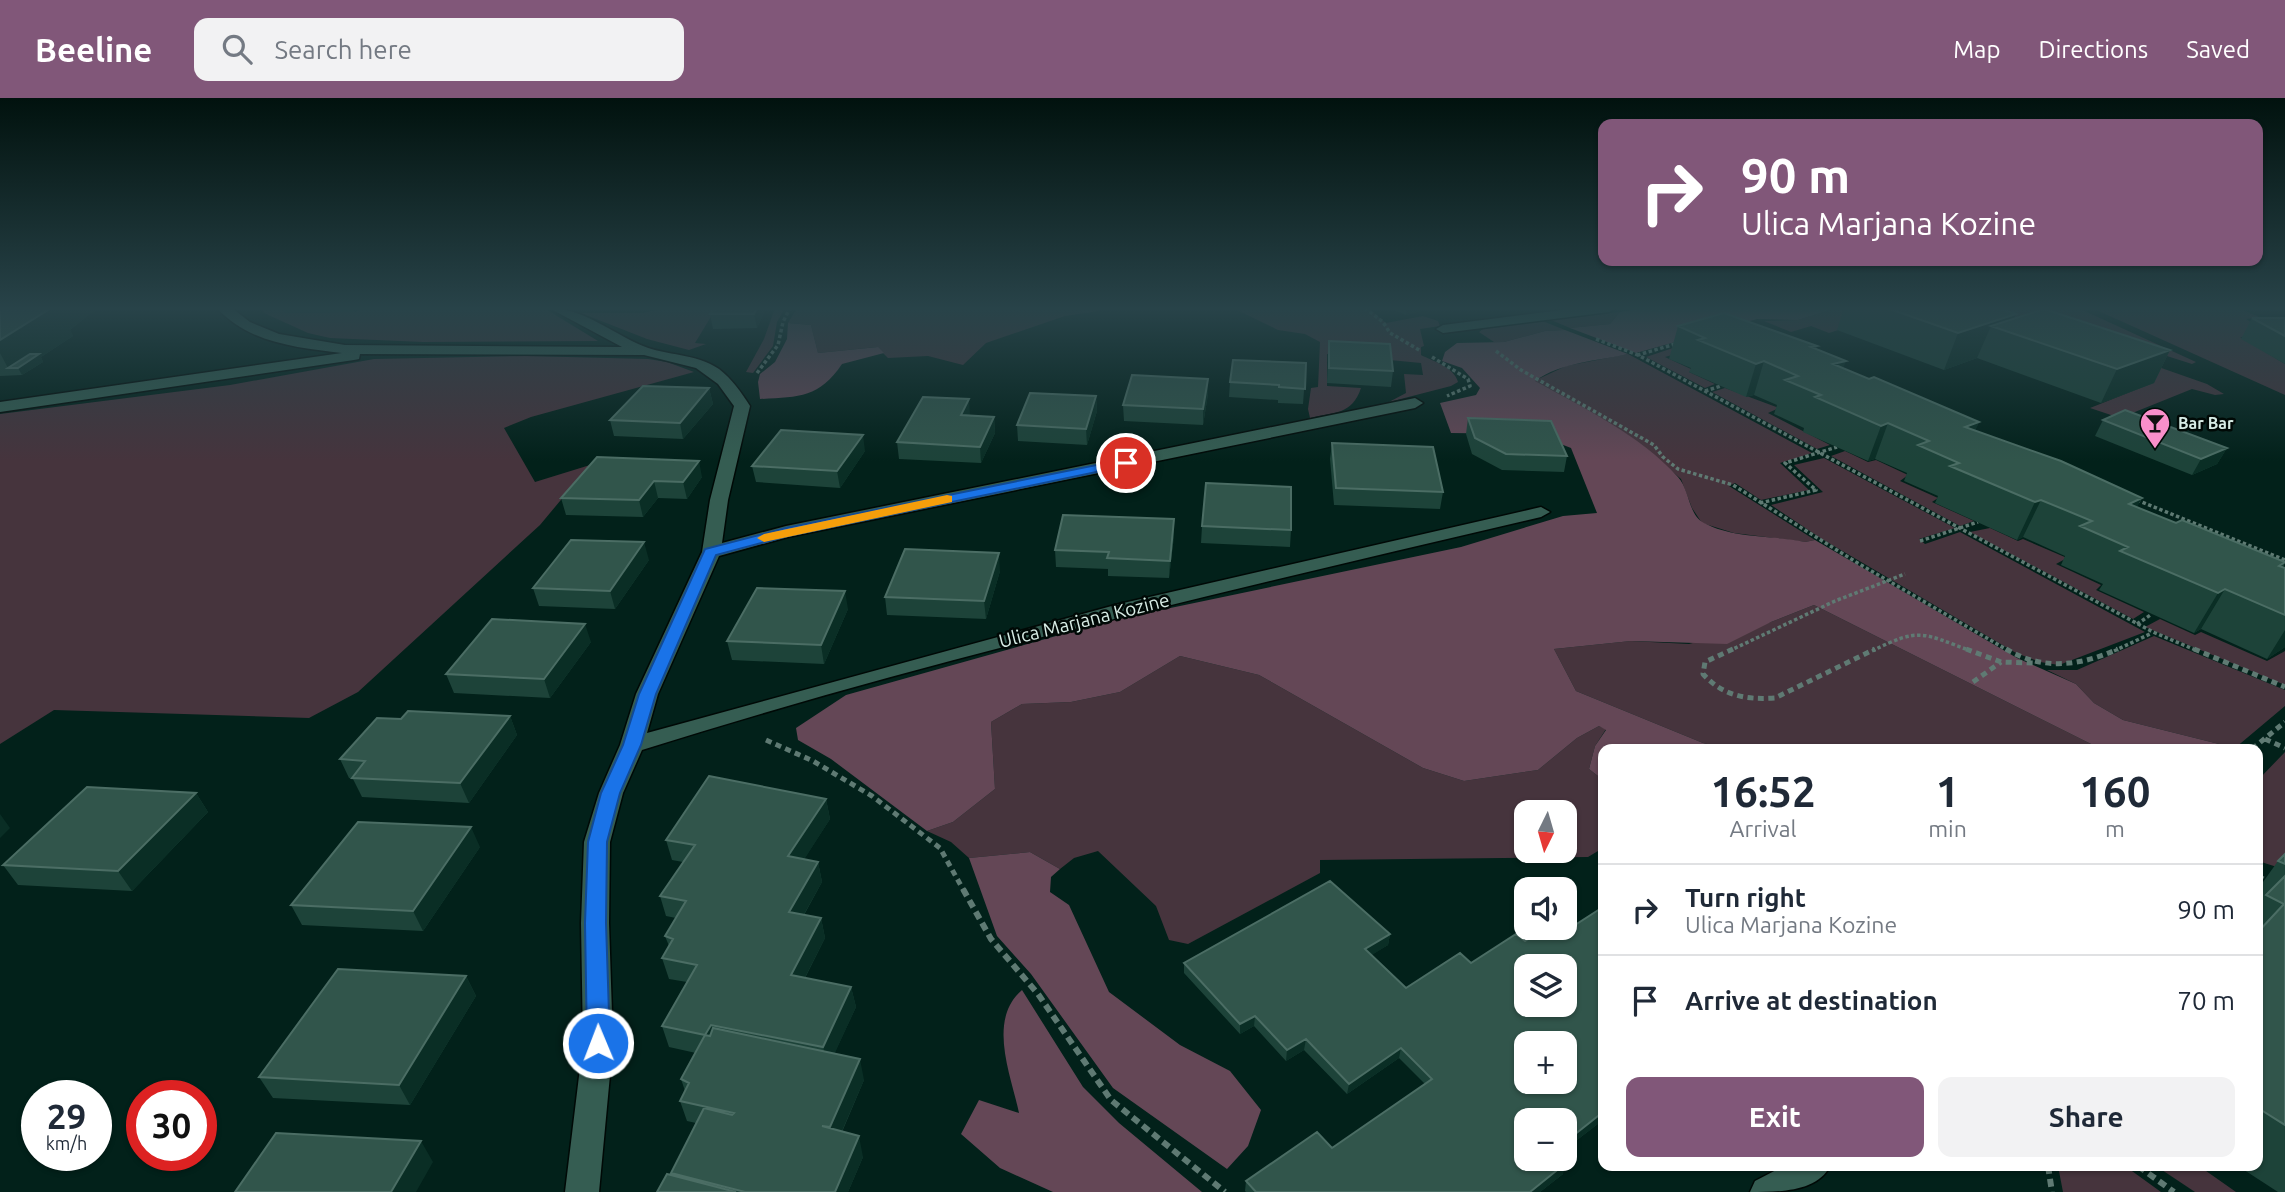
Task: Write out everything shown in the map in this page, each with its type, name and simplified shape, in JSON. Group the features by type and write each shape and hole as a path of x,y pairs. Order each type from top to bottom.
{"street":[{"path":"0,407 342,359"},
{"path":"582,1192 598,1043 595,923 597,842 611,793 632,745 647,694 710,552 719,500 743,406 730,384 699,364 683,359"},
{"path":"710,552 800,529 1415,403"},
{"name":"Ulica Marjana Kozine","path":"632,745 802,695 1126,608 1541,512"},
{"path":"1767,1192 1805,1171"}],"path":[{"path":"730,384 757,373 769,359"},
{"path":"1415,403 1454,394 1470,386 1468,379 1434,359"},
{"path":"1506,359 1654,445 1662,457 1678,469 1733,485 1887,580 2016,655 2038,664"},
{"path":"1645,359 2137,624 2285,687"},
{"path":"1704,391 1721,386"},
{"path":"1760,503 1816,491 1785,463 1838,447"},
{"path":"2135,499 2285,560"},
{"path":"1920,541 1978,522"},
{"path":"2260,560 2270,554"},
{"path":"1905,574 1835,601 1705,662 1703,674 1712,685 1728,694 1755,700 1775,698 1903,635 1926,634 2001,662 2071,666 2153,632"},
{"path":"2137,624 2152,614"},
{"path":"1973,682 2001,662"},
{"path":"2258,744 2285,722"},
{"path":"757,736 813,761 853,784 940,848 991,939 1038,994 1111,1100 1225,1192"},
{"path":"2265,739 2285,748"},
{"path":"2263,879 2269,882"},
{"path":"2049,1171 2052,1192"},
{"path":"2145,1171 2174,1192"}],"shaded area":[{"path":"374,359 648,359 667,362 694,372 531,417 504,428 535,482 590,465 540,525 358,692 309,718 54,710 0,744 0,414 230,385"},
{"path":"753,359 763,359 753,373 746,372"},
{"path":"777,359 861,359 842,364 825,384 807,393 760,399 760,374"},
{"path":"940,359 969,359 963,365"},
{"path":"1319,359 1327,359 1327,386 1361,388 1347,408 1310,418 1308,409 1311,388 1318,387"},
{"path":"1380,359 1430,359 1448,368 1458,382 1389,402 1406,393 1404,374 1423,375 1421,363"},
{"path":"1601,359 1568,366 1535,381 1611,423 1647,448 1682,482 1695,514 1704,523 1741,534 1805,542 1815,540 2017,658 2076,684 2094,703 2123,720 2219,744 2091,744 1814,605 1727,644 1631,641 1554,649 1576,691 1707,744 1598,744 1598,776 1589,769 1595,746 1606,730 1599,726 1577,738 1538,770 1464,781 1423,768 1259,675 1180,656 1120,692 1071,702 1022,704 991,722 995,789 953,822 927,831 831,759 798,740 796,728 846,695 1113,620 1461,547 1563,516 1597,513 1571,448 1535,434 1451,433 1440,403 1476,395 1480,388 1462,368 1442,361"},
{"path":"1602,359 1637,359 1812,453 1780,463 1809,490 1761,500 1735,483 1729,486 1815,540 1805,542 1734,533 1702,523 1692,508 1681,479 1659,460 1628,435 1534,381 1566,366"},
{"path":"1650,359 1669,359 1715,384 1705,388"},
{"path":"2066,359 2136,359 2207,384 2224,394 2215,395 2192,389 2120,418 2090,408 2153,383"},
{"path":"2176,359 2196,362 2192,364"},
{"path":"2205,359 2277,359 2285,364 2285,395"},
{"path":"1725,388 1779,408 1768,413 1830,445 1817,449 1712,392"},
{"path":"1845,451 1868,462 1876,460 1908,475 1900,481 1938,498 1932,502 1974,521 1960,526 1831,456"},
{"path":"1824,458 1955,528 1919,539 1925,544 1960,532 2145,632 2059,665 2040,662 2016,653 1822,539 1771,505 1823,492 1794,465"},
{"path":"1990,528 2067,558 2056,564 2101,585 2096,590 2144,612 2133,619 1970,532"},
{"path":"1814,605 2091,744 1707,744 1576,691 1554,649 1631,641 1689,644 1771,622"},
{"path":"2160,619 2195,635 2201,632 2267,661 2285,651 2285,685 2145,627"},
{"path":"2154,636 2285,690 2285,706 2240,744 2219,744 2123,720 2094,703 2076,684 2047,670 2077,670"},
{"path":"1180,656 1259,675 1423,768 1464,781 1538,770 1577,738 1599,726 1606,729 1595,746 1589,769 1598,776 1598,851 1588,857 1577,857 1577,800 1514,800 1514,858 1320,860 1320,873 1188,944 1169,940 1156,906 1098,851 1074,858 1060,869 1030,852 969,858 951,842 927,831 953,822 995,789 991,722 1022,704 1071,702 1120,692"},
{"path":"2285,752 2285,861 2277,867 2263,863 2263,775"},
{"path":"1030,852 1060,869 1051,877 1050,892 1069,905 1109,992 1180,1045 1230,1071 1261,1110 1248,1146 1227,1169 1113,1088 1031,974 997,936 969,858"},
{"path":"1022,990 1083,1087 1119,1123 1202,1192 1053,1192 1000,1168 961,1134 979,1100 1019,1113 1007,1065 1004,1032 1011,1002"},
{"path":"2059,1171 2132,1171 2161,1192 2063,1192"},
{"path":"2164,1171 2206,1171 2236,1192 2195,1192"}],"building":[{"path":"22,359 31,359 18,368 8,368"},
{"path":"1329,359 1392,359 1393,371 1329,368"},
{"path":"1744,359 1841,359 1846,361 1833,364 1869,379 1874,377 1979,422 1965,427 2061,461 2142,498 2129,504 2176,523 2182,520 2285,562 2279,566 2285,568 2285,615 2225,589 2218,593 2120,551 2128,547 2080,526 2092,521 2041,500 2035,502 1950,466 1959,463 1918,445 1929,441 1888,423 1881,426 1815,397 1821,395 1785,380 1798,376 1764,361 1756,364"},
{"path":"2088,359 2145,359 2117,369"},
{"path":"1233,360 1306,363 1305,389 1230,382"},
{"path":"1132,375 1208,379 1203,409 1123,405"},
{"path":"643,386 709,388 680,423 610,420"},
{"path":"1030,393 1096,396 1086,429 1017,425"},
{"path":"923,397 969,399 961,415 994,417 980,447 897,442"},
{"path":"2125,410 2227,448 2201,459 2103,420"},
{"path":"1468,418 1551,421 1567,456 1506,454 1475,438"},
{"path":"781,430 863,435 837,471 752,466"},
{"path":"1332,443 1433,447 1443,492 1336,488"},
{"path":"597,457 699,461 683,482 654,481 639,500 561,498"},
{"path":"1206,483 1291,487 1291,530 1202,526"},
{"path":"1063,515 1174,519 1170,561 1107,558 1109,552 1055,550"},
{"path":"571,540 644,542 610,591 533,588"},
{"path":"905,549 999,553 984,601 885,597"},
{"path":"757,588 845,591 821,645 727,641"},
{"path":"492,619 585,624 544,679 446,674"},
{"path":"408,711 510,716 460,783 352,778 365,761 340,759 377,718 401,719"},
{"path":"709,776 826,799 788,856 818,862 789,912 821,918 791,975 851,987 823,1047 711,1025 705,1035 662,1026 697,965 662,958 673,939 665,936 686,901 660,896 695,845 666,840"},
{"path":"87,787 196,793 118,871 3,865"},
{"path":"358,822 471,827 413,911 291,905"},
{"path":"2285,854 2285,864 2278,861"},
{"path":"2285,876 2285,1125 2263,1111 2263,927 2284,904 2266,895"},
{"path":"1330,881 1390,934 1365,949 1406,988 1460,953 1471,963 1514,935 1514,940 1525,941 1577,940 1577,924 1598,910 1598,1116 1577,1133 1577,1108 1514,1108 1514,1171 1556,1171 1530,1192 1256,1192 1246,1181 1317,1132 1332,1148 1432,1079 1401,1048 1349,1084 1306,1039 1287,1050 1255,1016 1240,1024 1184,963"},
{"path":"338,969 466,976 399,1085 259,1077"},
{"path":"713,1028 860,1059 830,1127 822,1126 859,1136 835,1192 745,1192 671,1173 704,1108 732,1115 734,1113 680,1101 689,1083 681,1079 705,1035 710,1036"},
{"path":"276,1133 421,1141 391,1192 235,1192"},
{"path":"667,1174 736,1192 657,1192"}],"slow traffic":[{"path":"764,538 947,499"}],"place":[{"name":"Bar Bar","path":"2155,450"}],"route":[{"path":"598,1043 595,923 597,842 611,793 632,745 647,694 710,552 786,532 1126,463"}]}
